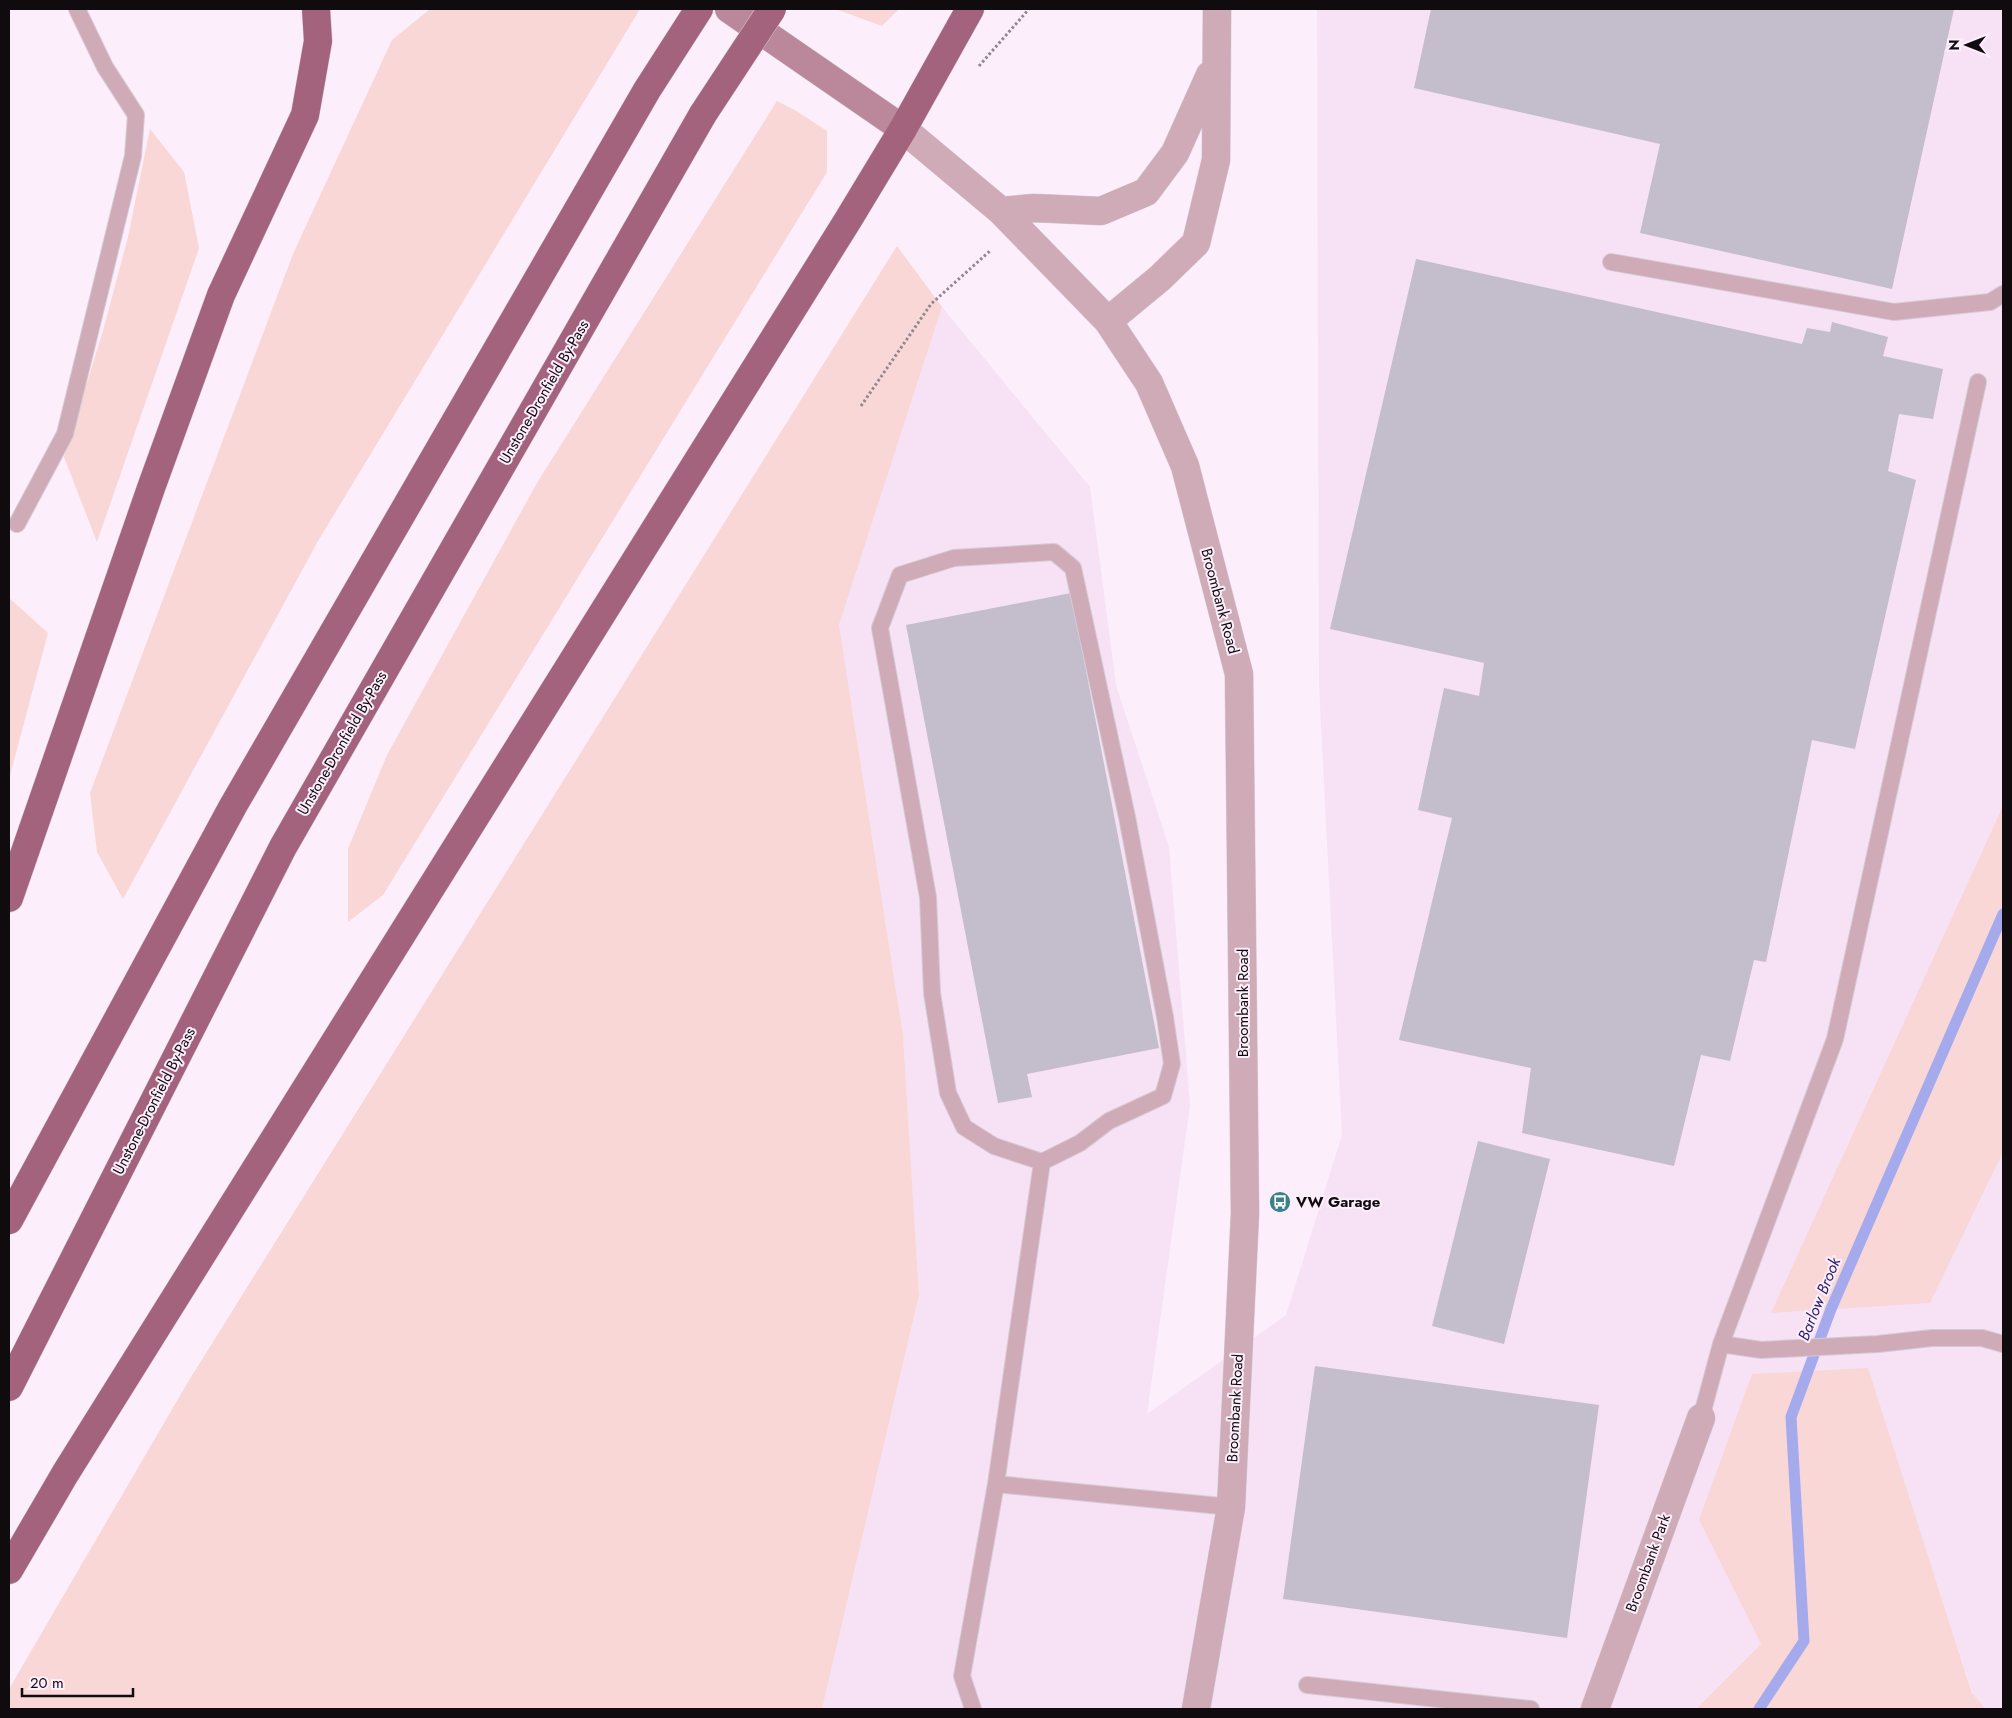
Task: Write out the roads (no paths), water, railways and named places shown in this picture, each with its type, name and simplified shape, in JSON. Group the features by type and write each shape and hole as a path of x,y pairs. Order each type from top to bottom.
{"highway":[{"path":"9,898 151,488 222,295 305,115 318,40 316,9"},
{"path":"9,1220 233,806 647,90 699,9"},
{"name":"Unstone-Dronfield By-Pass","path":"9,1387 283,847 703,114 772,9"},
{"path":"9,1570 65,1474 843,229 903,129 970,9"}],"main road":[{"path":"729,9 903,129"}],"street":[{"path":"1108,321 1160,278 1196,243 1216,160 1215,64 1217,9"},
{"path":"1008,219 1034,208 1101,211 1146,192 1175,153 1194,115 1215,64"},
{"name":"Broombank Road","path":"903,129 1008,219 1108,321 1148,383 1184,466 1239,674 1245,1213 1230,1507 1196,1709"},
{"name":"Broombank Park","path":"1595,1709 1700,1418"}],"lane":[{"path":"17,524 65,434 133,156 136,115 105,67 77,9"},
{"path":"1611,262 1894,312 1990,302 2003,294"},
{"path":"1700,1418 1721,1344 1835,1039 1978,382"},
{"path":"1054,552 1073,568 1127,817 1165,1017 1172,1064 1164,1096 1109,1121 1080,1143 1042,1162 994,1146 964,1127 948,1093 932,993 928,897 880,628 900,575 954,558 1054,552"},
{"path":"973,1709 962,1676 996,1484 1042,1162"},
{"path":"1721,1344 1761,1350 1878,1344 1932,1338 1982,1338 2003,1344"},
{"path":"996,1484 1230,1507"},
{"path":"1307,1685 1531,1709"}],"waterway":[{"name":"Barlow Brook","path":"1759,1709 1804,1641 1791,1417 1831,1309 2003,914"}],"place":[{"name":"VW Garage","path":"1280,1202"}]}
